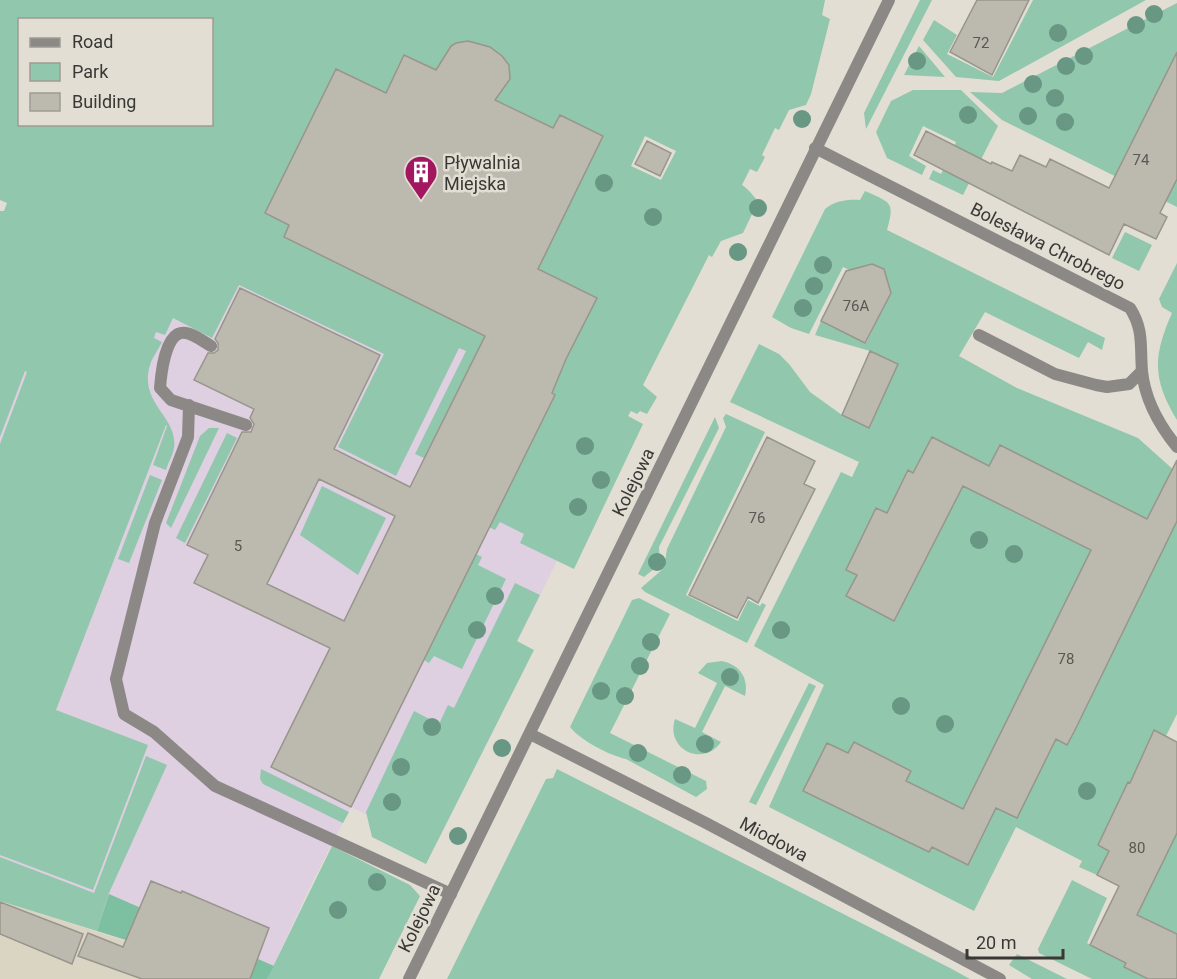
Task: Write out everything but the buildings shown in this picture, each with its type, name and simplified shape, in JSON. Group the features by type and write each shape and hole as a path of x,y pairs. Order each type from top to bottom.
{"street":[{"name":"Kolejowa","path":"409,979 889,0"},
{"name":"Bolesława Chrobrego","path":"815,148 1130,308 1138,321 1142,340 1143,371 1148,401 1177,447"},
{"path":"212,346 185,332 179,333 174,338 161,366 160,388 171,400 246,425"},
{"path":"979,335 1055,374 1096,385 1107,387 1129,384 1143,371"},
{"path":"189,405 188,437 155,523 116,679 124,714 154,732 215,786 451,894"},
{"name":"Miodowa","path":"530,734 706,823 1000,979"}],"shaded area":[{"path":"0,223 397,316 622,428 478,722 369,816 351,807 267,979 251,979 0,901"},
{"path":"0,901 170,955 251,979 0,979"}],"green space":[{"path":"0,0 825,0 822,15 830,19 811,94 806,105 789,110 779,130 775,128 762,155 765,157 757,172 750,169 742,185 764,205 760,214 753,212 743,233 721,241 712,257 709,255 643,385 657,397 647,414 640,411 637,414 631,411 628,416 643,424 574,569 520,543 524,534 500,522 495,530 489,527 555,395 475,356 424,458 415,454 466,351 459,348 396,476 338,447 384,354 239,285 212,338 173,318 165,335 156,332 154,338 162,342 151,362 148,376 149,388 170,427 174,437 174,448 166,470 153,465 166,425 56,710 148,745 93,890 0,855 0,444 27,372 25,371 0,437 0,211 4,211 7,203 0,200","holes":["645,136 676,151 661,180 631,166"]},
{"path":"920,0 932,0 866,129 864,113"},
{"path":"1033,0 1146,0 999,81 956,77 923,40 934,20 957,35 947,54 993,77"},
{"path":"1177,3 1177,207 1002,120 970,92 1002,93"},
{"path":"919,46 945,77 904,75"},
{"path":"913,90 961,90 998,126 963,195 929,179 933,170 941,174 956,142 923,126 909,156 926,166 922,175 887,158 876,132 891,101"},
{"path":"865,191 889,204 891,213 887,230 1105,338 1102,350 1088,342 1079,358 985,312 959,356 1017,388 1138,438 1177,473 1177,714 1166,736 1154,730 1140,788 1129,782 1098,845 1109,851 1097,875 1079,867 1082,861 1016,827 974,911 769,807 824,685 754,646 841,472 852,477 859,462 730,402 759,344 779,354 810,392 842,415 870,427 898,364 870,351 815,335 821,321 866,343 891,292 881,287 884,269 872,264 864,266 860,275 843,267 809,334 791,328 772,317 825,209 841,201 860,200"},
{"path":"1125,232 1152,245 1139,271 1112,258"},
{"path":"1177,263 1177,420 1163,392 1158,367 1161,342 1172,313 1162,307 1159,299"},
{"path":"726,414 765,432 686,595 738,621 748,600 760,606 762,603 766,605 747,643 641,588 664,568 667,549 726,427 723,418"},
{"path":"715,417 719,428 659,547 660,564 644,577 638,574"},
{"path":"209,428 219,428 171,528 166,523 200,436"},
{"path":"227,433 237,438 185,543 176,538"},
{"path":"150,475 162,480 129,563 118,559"},
{"path":"322,486 386,518 358,575 300,535"},
{"path":"476,554 482,557 478,565 506,579 462,669 434,656 429,663 424,660"},
{"path":"515,583 540,595 517,641 534,650 426,864 372,837 366,812 414,711 439,724 448,705 454,708"},
{"path":"639,598 670,614 610,733 706,781 707,789 696,797 626,759 596,747 570,727 632,600"},
{"path":"722,661 734,666 742,673 746,684 745,696 725,686 702,732 721,742 705,754 688,752 675,739 673,730 675,719 695,728 717,683 698,673 707,663"},
{"path":"809,683 816,686 756,805 749,802"},
{"path":"146,756 167,765 109,893 97,931 0,901 0,857 94,893"},
{"path":"261,769 349,812 343,823 263,784 260,779"},
{"path":"557,769 970,979 447,979 546,779 553,778"},
{"path":"1177,833 1177,934 1137,915"},
{"path":"332,846 410,885 420,896 379,979 267,979"},
{"path":"1072,880 1107,898 1087,943 1126,963 1124,967 1148,979 1092,979 1039,953 1038,949"},
{"path":"109,894 274,966 267,979 251,979 97,931"},
{"path":"1017,954 1067,979 1032,979 1009,965"}],"place":[{"name":"Pływalnia Miejska","path":"421,201"}]}
